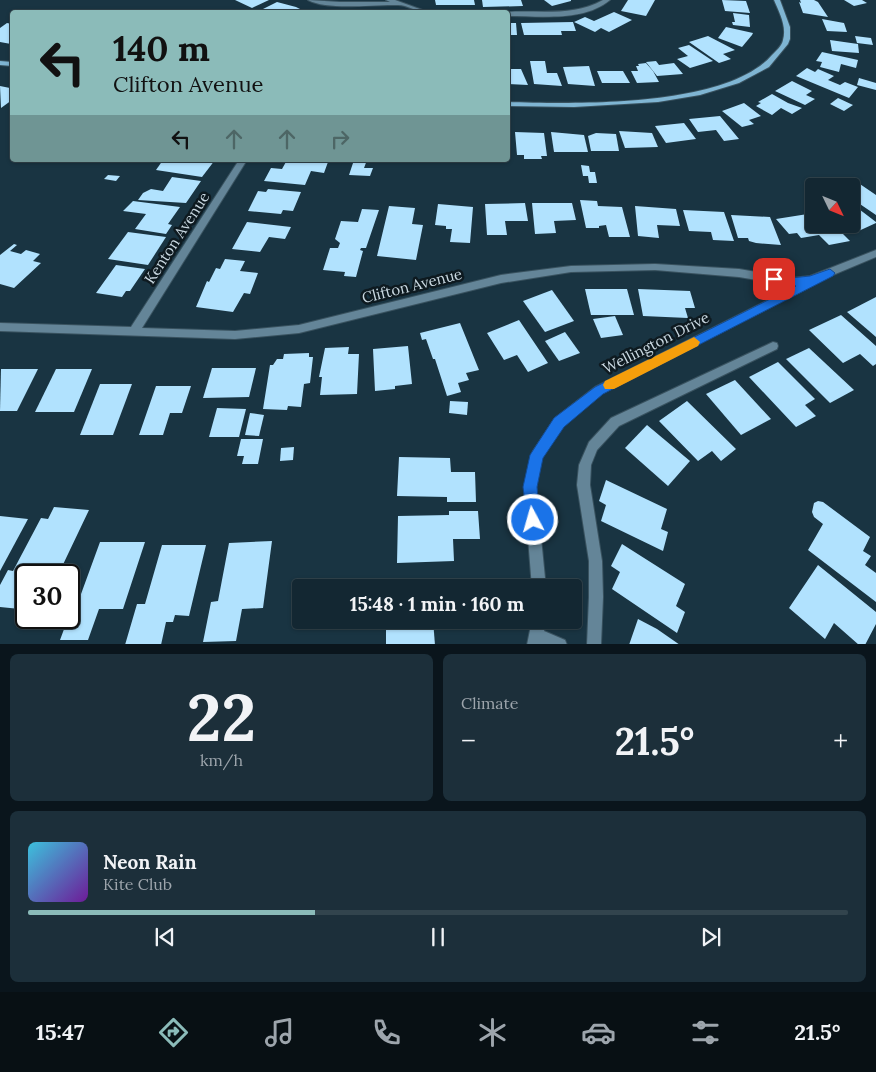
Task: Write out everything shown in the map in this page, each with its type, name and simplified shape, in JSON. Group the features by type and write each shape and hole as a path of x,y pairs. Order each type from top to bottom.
{"main road":[{"path":"510,104 620,105 671,99 736,82 772,61 786,42 787,24 777,0"}],"street":[{"path":"312,0 340,4 395,4 418,10"},
{"path":"388,0 395,4"},
{"path":"510,14 572,12 607,0"},
{"name":"Kenton Avenue","path":"134,332 242,162"},
{"name":"Wellington Drive","path":"538,579 530,487 537,455 559,422 599,390 830,273 876,253"},
{"name":"Clifton Avenue","path":"0,327 235,335 299,329 501,279 571,268 655,266 739,272 791,282 811,280 830,273"},
{"path":"594,644 598,596 594,549 583,480 585,464 595,440 615,422 774,346"},
{"path":"535,640 560,644"}],"building":[{"path":"235,0 269,0 252,8"},
{"path":"435,0 474,0 475,5 436,5"},
{"path":"482,0 521,0 523,6 483,7"},
{"path":"544,0 571,0 571,1 552,6"},
{"path":"628,0 655,0 646,16 621,11"},
{"path":"722,0 746,1 750,13 725,11"},
{"path":"800,0 814,0 818,2 828,17 803,13"},
{"path":"844,0 862,0 867,3 854,6"},
{"path":"277,2 302,10 261,10"},
{"path":"614,12 632,20 609,32 601,28 595,32 574,22 585,17 594,21"},
{"path":"733,13 749,15 750,27 733,25 732,22 735,22"},
{"path":"822,19 844,23 847,32 827,31"},
{"path":"573,22 576,31 561,31 562,35 524,35 521,23"},
{"path":"7,23 10,24 10,44 0,42 0,28"},
{"path":"510,23 516,23 517,35 510,35"},
{"path":"726,27 753,33 742,47 718,38"},
{"path":"708,36 735,50 723,54 731,59 719,63 689,42"},
{"path":"855,36 871,38 873,45 857,43"},
{"path":"830,40 858,44 859,53 832,51"},
{"path":"689,45 713,61 690,68 677,59 688,56 678,48"},
{"path":"822,52 858,60 856,68 841,64 839,72 820,67 822,62 816,61"},
{"path":"530,61 545,61 547,73 557,73 562,86 534,84"},
{"path":"656,61 659,65 674,63 683,74 657,76 646,62"},
{"path":"646,63 659,82 637,83 631,71 638,71 636,66 639,66 638,64"},
{"path":"589,66 595,86 568,84 563,67"},
{"path":"807,68 815,72 818,69 834,76 828,80 840,85 845,82 858,87 849,98 796,76"},
{"path":"510,69 521,69 528,85 510,84"},
{"path":"597,71 623,71 630,83 602,83"},
{"path":"859,78 876,83 876,90 857,85"},
{"path":"792,81 812,91 806,95 815,99 805,105 775,91"},
{"path":"0,86 10,88 10,101 1,108"},
{"path":"772,94 802,108 792,114 781,108 772,115 756,106 761,103 758,102"},
{"path":"838,98 853,105 844,111 830,104"},
{"path":"744,103 761,116 749,120 754,124 742,127 722,111"},
{"path":"720,116 739,139 724,141 716,130 698,132 689,119"},
{"path":"684,123 696,139 666,143 655,126"},
{"path":"619,131 652,133 658,147 625,148"},
{"path":"515,132 544,133 547,156 541,156 542,159 524,159 524,155 517,155"},
{"path":"551,132 584,135 588,152 554,152"},
{"path":"596,133 616,134 619,151 591,151 588,136"},
{"path":"162,162 213,162 202,177 156,170"},
{"path":"286,162 328,162 324,173 311,171 305,185 264,181 271,168 282,169"},
{"path":"353,162 366,162 364,168 373,168 370,176 349,175"},
{"path":"581,165 589,166 590,172 595,172 597,183 589,183 588,176 583,176"},
{"path":"108,175 120,176 116,181 104,179"},
{"path":"172,177 201,181 186,203 138,200 143,193 151,189 163,191"},
{"path":"860,184 876,195 876,215 860,204"},
{"path":"268,189 301,192 293,211 283,210 281,214 248,211 258,191 266,192"},
{"path":"580,200 597,201 598,206 622,207 630,237 609,237 606,225 599,226 599,228 586,228"},
{"path":"133,201 180,207 168,224 172,225 166,234 135,229 146,214 123,211"},
{"path":"525,203 528,221 505,221 507,235 487,235 485,204"},
{"path":"532,203 572,203 576,220 554,221 556,233 535,234"},
{"path":"438,204 473,207 470,243 450,242 452,229 446,229 446,226 435,225"},
{"path":"389,206 415,208 412,224 423,225 416,260 377,256"},
{"path":"635,206 676,209 680,226 657,225 659,238 638,236"},
{"path":"362,209 379,210 366,248 361,248 360,250 363,251 356,277 344,276 345,272 323,270 330,248 338,248 340,243 335,239 341,221 358,222"},
{"path":"683,210 724,212 734,241 713,240 711,232 689,231"},
{"path":"860,210 876,222 860,230"},
{"path":"805,214 805,233 842,233 850,241 829,245 819,235 801,238 797,233 789,234 776,219"},
{"path":"731,215 770,217 781,245 756,243 749,241 748,238 738,238"},
{"path":"247,222 291,227 285,239 269,237 260,252 232,249"},
{"path":"128,232 166,237 148,265 108,259"},
{"path":"14,244 17,245 10,251 21,254 26,250 40,254 33,261 41,263 14,288 0,284 0,255"},
{"path":"225,259 245,261 240,271 258,273 250,294 244,293 233,312 196,307 207,281 209,282 216,268 220,269"},
{"path":"116,265 145,269 130,291 126,291 122,297 96,293"},
{"path":"585,289 627,289 634,315 591,315"},
{"path":"638,289 690,291 695,308 685,308 688,318 643,316"},
{"path":"552,290 574,321 545,332 523,301"},
{"path":"876,297 876,337 847,312"},
{"path":"841,315 876,346 876,364 873,366 860,354 843,363 809,330"},
{"path":"615,316 623,335 601,338 593,319"},
{"path":"519,320 548,363 528,372 517,355 504,360 487,333"},
{"path":"460,323 479,370 466,373 469,380 458,383 461,392 447,396 435,359 433,359 426,339 422,340 420,333"},
{"path":"565,332 580,353 559,361 545,341"},
{"path":"408,346 412,384 395,386 395,389 375,391 373,349"},
{"path":"349,347 348,354 359,354 357,394 320,395 322,377 319,377 325,348"},
{"path":"809,348 854,390 830,403 786,359"},
{"path":"309,353 309,357 313,357 310,383 304,384 301,407 288,406 287,410 263,409 270,365 273,365 277,359 283,359 284,354"},
{"path":"778,362 815,399 805,405 816,416 796,427 749,377"},
{"path":"212,368 256,368 249,397 203,398"},
{"path":"1,369 38,369 17,411 0,411"},
{"path":"56,369 92,369 74,412 35,412"},
{"path":"735,380 771,419 741,435 706,394"},
{"path":"100,384 132,384 113,435 80,435"},
{"path":"156,386 191,386 182,413 170,413 163,435 139,435"},
{"path":"450,401 468,402 467,415 449,413"},
{"path":"687,401 736,449 721,461 712,451 698,461 659,421"},
{"path":"217,408 246,409 239,437 209,437"},
{"path":"250,413 264,415 259,436 245,435"},
{"path":"647,425 690,461 668,486 625,448"},
{"path":"241,439 263,439 258,464 242,464 244,456 237,456"},
{"path":"294,447 293,460 280,461 281,448"},
{"path":"399,457 450,458 451,472 475,472 476,502 447,502 447,497 397,496"},
{"path":"606,480 667,509 661,529 668,532 663,551 601,521 606,505 599,501"},
{"path":"818,501 823,502 870,537 863,551 871,556 865,565 876,573 876,602 808,550 823,524 814,517 812,512 814,503"},
{"path":"54,507 89,510 63,564 17,564 41,518 48,519"},
{"path":"449,511 478,511 480,539 453,539 454,561 397,563 398,516 449,515"},
{"path":"0,516 28,519 0,571"},
{"path":"272,541 263,608 242,609 236,641 203,642 211,602 218,601 229,543"},
{"path":"100,542 145,542 123,609 99,609 88,640 60,640 64,629 80,629 80,597"},
{"path":"622,544 685,584 676,606 685,612 677,633 612,589 620,572 611,566"},
{"path":"162,545 206,545 189,616 175,615 173,622 166,622 161,644 125,644 137,604 145,604"},
{"path":"818,565 876,612 876,624 866,644 858,644 834,623 825,639 789,608"},
{"path":"15,567 15,608 0,607 0,585 8,570 13,571"},
{"path":"638,619 679,644 629,644"},
{"path":"386,629 434,629 435,644 386,644"}],"slow traffic":[{"path":"610,385 694,342"}],"route":[{"path":"533,520 530,487 537,455 559,422 599,390 830,273 811,280 791,282 774,279"}]}
